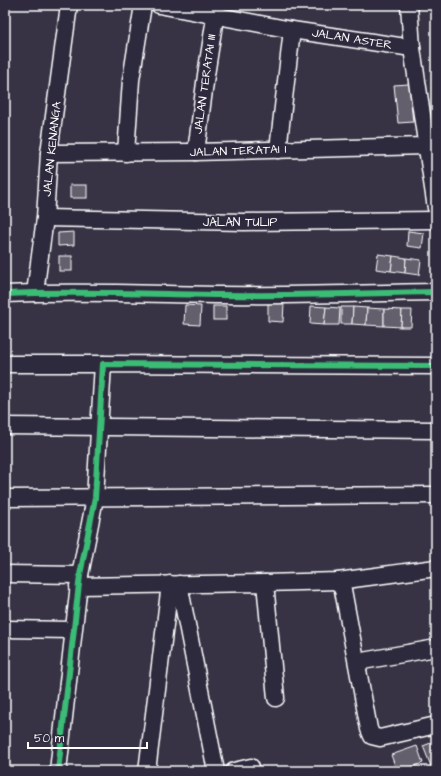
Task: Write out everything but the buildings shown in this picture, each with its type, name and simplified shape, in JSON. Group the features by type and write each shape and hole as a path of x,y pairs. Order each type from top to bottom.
{"street":[{"name":"JALAN KENANGA","path":"35,293 45,218 49,153 70,5"},
{"path":"126,153 131,80 143,5"},
{"name":"JALAN ASTER","path":"159,5 216,10 292,30 412,48"},
{"path":"409,5 412,48 436,208"},
{"name":"JALAN TERATAI III","path":"196,152 216,10"},
{"path":"278,150 292,30"},
{"name":"JALAN TERATAI I","path":"49,153 196,152 426,146"},
{"name":"JALAN TULIP","path":"45,218 244,222 436,220"},
{"path":"5,294 73,292 244,295 436,292"},
{"path":"5,364 436,366"},
{"path":"58,771 79,580 95,498 103,364"},
{"path":"5,426 436,430"},
{"path":"5,498 436,495"},
{"path":"5,574 79,580 174,584 265,583 338,581 436,568"},
{"path":"338,581 343,590 369,729 372,736 380,738 436,725"},
{"path":"265,583 276,698"},
{"path":"147,771 174,584"},
{"path":"174,584 216,771"},
{"path":"5,629 73,630"},
{"path":"357,662 436,648"},
{"path":"234,771 251,766"}],"cycle path":[{"path":"5,294 86,293 274,295 436,292"},
{"path":"58,771 80,575 95,498 103,364 436,366"}]}
